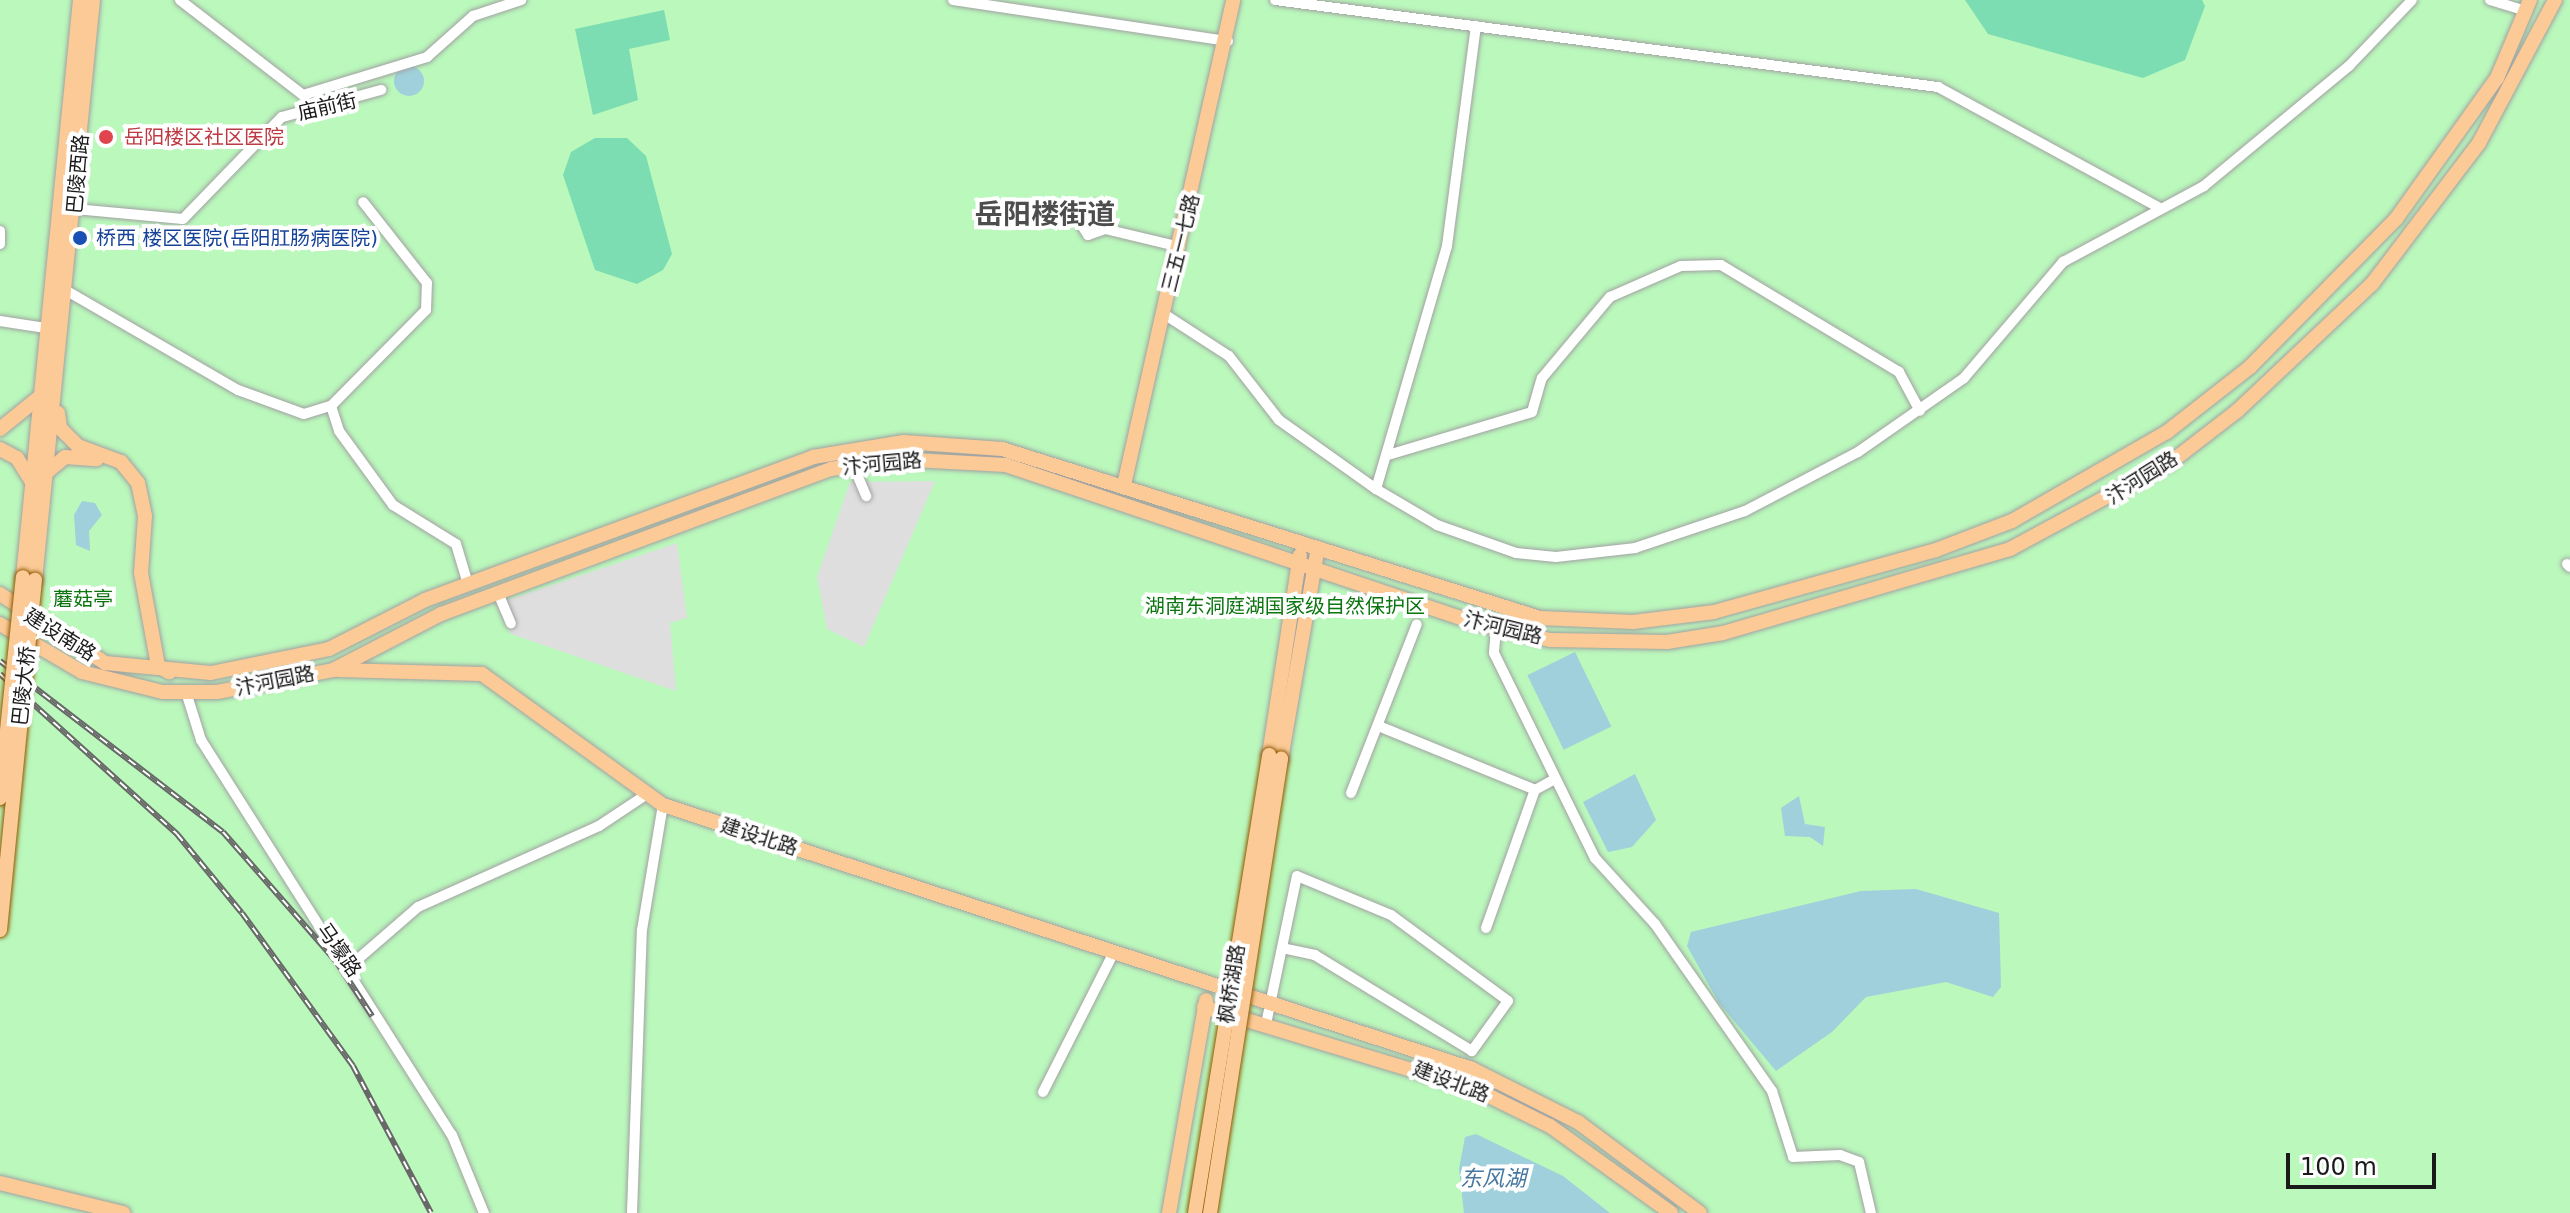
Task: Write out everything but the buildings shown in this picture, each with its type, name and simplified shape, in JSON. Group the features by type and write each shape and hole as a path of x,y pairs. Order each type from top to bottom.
{"main road":[{"name":"巴陵西路","path":"50,443 45,328 80,0"},
{"name":"巴陵西路","path":"39,427 67,291 93,0"},
{"name":"三五一七路","path":"1124,485 1228,41 1233,0"},
{"name":"汴河园路","path":"163,692 186,692 333,670 498,593 853,465 895,459 1006,465 1496,629 1608,643 1723,633 1930,577 2010,549 2106,501 2237,411 2372,284 2471,154 2555,0"},
{"name":"汴河园路","path":"172,674 211,673 329,649 468,584 851,448 973,445 1124,485 1540,618 1633,622 1714,612 1936,550 2012,521 2167,432 2317,302 2396,219 2445,154 2497,78 2527,6"},
{"path":"0,429 48,394 60,428 78,446 121,462 138,483 145,516 141,573 158,666 172,674"},
{"name":"巴陵大桥","path":"0,930 39,427"},
{"name":"巴陵大桥","path":"36,480 50,443"},
{"path":"0,449 17,458 36,480 65,457 121,462"},
{"path":"1179,522 1192,514 1185,505"},
{"path":"1275,757 1302,542"},
{"path":"1275,757 1318,548"},
{"name":"巴陵大桥","path":"0,798 29,578"},
{"name":"建设南路","path":"0,594 105,663 172,674"},
{"name":"建设南路","path":"0,624 82,672 163,692"},
{"name":"建设北路","path":"333,670 482,674 644,796 663,805 1513,1087 1619,1149 1700,1213"},
{"name":"枫桥湖路","path":"1195,1213 1275,757"},
{"name":"枫桥湖路","path":"1210,1213 1275,757"},
{"path":"1169,1213 1208,988"},
{"name":"建设北路","path":"1204,1007 1433,1073 1514,1107 1671,1213"},
{"path":"0,1183 123,1213"}],"street":[{"path":"180,0 303,95 427,57 473,16 521,0"},
{"path":"953,0 1228,41"},
{"path":"1275,0 1938,87 2158,207"},
{"path":"1164,314 1229,356 1279,420 1376,489 1437,525 1516,553 1602,555 1745,511 1920,411 1964,378 2063,262 2158,207 2204,186 2349,66 2412,0"},
{"path":"2490,0 2527,6"},
{"path":"1376,489 1447,246 1476,26"},
{"name":"庙前街","path":"75,209 183,219 282,117 381,90"},
{"path":"67,291 238,390 304,414 331,406 426,310 427,283 363,202"},
{"path":"1105,229 1180,247"},
{"path":"0,231 0,244"},
{"path":"1388,455 1532,412 1542,378 1610,297 1681,266 1721,265 1899,372 1920,411"},
{"path":"0,321 45,328"},
{"path":"331,406 334,424 393,505 456,544 468,584"},
{"path":"853,465 866,496"},
{"path":"498,593 511,623"},
{"path":"1351,793 1381,727 1417,624"},
{"path":"1496,629 1494,653 1553,780 1595,858 1655,924 1772,1091 1793,1157 1840,1155 1859,1162 1871,1213"},
{"name":"马壕路","path":"186,692 201,740 350,966 452,1135 484,1213"},
{"path":"1381,727 1535,790"},
{"path":"1486,928 1535,790 1553,780"},
{"path":"350,966 418,907 599,826 644,796"},
{"path":"632,1213 642,930 663,805"},
{"path":"1266,1024 1297,876 1391,915 1508,1001 1472,1051 1315,955 1283,948"},
{"path":"1043,1092 1113,954"}],"green space":[{"name":"湖南东洞庭湖国家级自然保护区","path":"0,0 2570,0 2570,1213 0,1213"},
{"path":"1965,0 2202,0 2205,6 2185,60 2143,78 1988,34"},
{"path":"664,10 670,40 629,49 638,100 593,115 575,29"},
{"path":"595,138 627,138 646,156 672,254 663,270 637,284 595,270 563,175 571,152"}],"shaded area":[{"path":"935,481 864,647 827,629 817,577 850,482"},
{"path":"677,543 687,618 670,623 676,691 511,634 496,604"}],"water":[{"path":"409,66 420,70 424,81 420,92 409,96 398,92 394,81 398,70"},
{"path":"82,501 95,503 102,515 89,531 90,551 76,545 74,515"},
{"path":"1575,652 1611,727 1564,750 1527,675"},
{"path":"1635,774 1656,820 1632,847 1608,852 1583,802"},
{"path":"1799,796 1805,824 1825,827 1823,846 1810,837 1785,836 1781,808"},
{"path":"1916,889 1999,913 2001,987 1993,997 1946,982 1866,997 1832,1032 1776,1071 1719,1003 1687,946 1691,932 1861,891"},
{"name":"东风湖","path":"1476,1134 1563,1176 1610,1213 1464,1213 1459,1169 1465,1137"}],"railway":[{"path":"0,661 223,832 336,961 372,1016"},
{"path":"0,674 177,834 242,913 353,1066 431,1213"}],"place":[{"name":"岳阳楼区社区医院","path":"106,137"},
{"name":"桥西 楼区医院(岳阳肛肠病医院)","path":"80,238"}],"district":[{"name":"岳阳楼街道","path":"1045,215"}],"park label":[{"name":"蘑菇亭","path":"83,599"}]}
